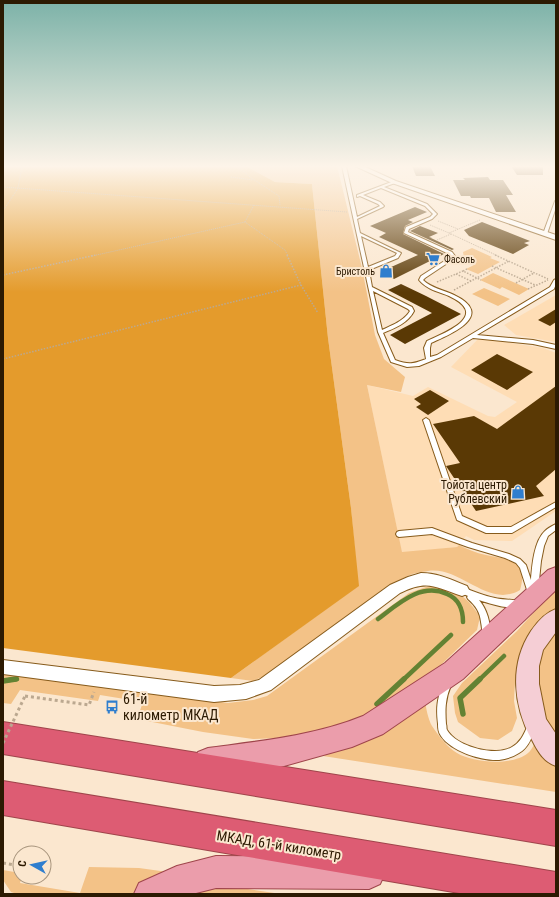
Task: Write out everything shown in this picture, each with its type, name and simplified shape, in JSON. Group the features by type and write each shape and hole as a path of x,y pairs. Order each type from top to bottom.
{"highway":[{"path":"3,738 556,828"},
{"name":"МКАД, 61-й километр","path":"3,798 556,891"}],"main road":[{"path":"174,766 284,752 352,734 373,725 454,672 486,640 556,576"},
{"path":"150,894 177,882 216,872 313,874 443,872"}],"street":[{"path":"467,208 556,238"},
{"path":"3,666 214,694 236,694 249,692 266,685 395,589 409,581 422,578 432,579 462,590"},
{"path":"556,618 544,630 533,647 528,666 527,684 536,722 545,740 556,754"}],"lane":[{"path":"353,208 380,332 392,361 405,366 417,366 428,358 439,356 552,288 556,280"},
{"path":"355,219 378,208"},
{"path":"428,358 427,348 429,342 463,325 470,313 468,308 462,302 429,286 421,280 453,256 451,253 406,233 408,228 431,218 435,214 429,208"},
{"path":"545,234 554,208"},
{"path":"358,233 399,251 397,257 367,269"},
{"path":"370,288 410,308 412,311 404,320 380,332"},
{"path":"471,336 533,342 556,347"},
{"path":"426,420 459,518 486,530 512,530 556,504"},
{"path":"530,601 542,542 546,533 556,527"},
{"path":"399,534 432,531 470,546 507,556 518,561 524,567 530,601"},
{"path":"462,590 489,601 503,604 530,601"},
{"path":"462,590 476,601 484,614 486,640"},
{"path":"454,672 443,693 440,710 443,732 459,746 476,752 499,756 516,751 528,739 532,727 533,705"}],"path":[{"path":"246,222 253,208"},
{"path":"298,208 337,212 354,212"},
{"path":"429,243 490,216"},
{"path":"431,218 459,229"},
{"path":"3,275 246,222 285,250 301,285 318,313"},
{"path":"422,222 549,279 528,288"},
{"path":"446,294 509,261"},
{"path":"492,266 535,285"},
{"path":"429,286 448,276 451,277 467,269"},
{"path":"463,271 481,280"},
{"path":"516,283 534,273"},
{"path":"456,274 471,281"},
{"path":"3,359 301,285"},
{"path":"3,743 25,696 89,705"}],"shaded area":[{"path":"3,208 314,208 328,338 351,508 359,586 231,678 3,648"},
{"path":"314,208 347,208 362,268 375,335 384,359 405,377 401,392 367,385 402,552 457,547 459,545 475,552 509,560 519,567 522,573 520,590 508,594 497,594 486,591 440,571 428,571 410,575 382,592 274,672 253,681 231,678 358,586 351,508 328,338"},
{"path":"472,248 500,262 478,274 466,269 476,264 464,258 463,252"},
{"path":"493,273 529,289 519,295 502,287 500,289 480,280"},
{"path":"484,288 510,299 498,306 472,294"},
{"path":"556,295 556,342 516,335 504,325"},
{"path":"479,338 543,348 556,353 556,511 512,541 474,540 466,536 457,547 402,553 367,385 413,396 428,387 488,416 495,417 517,402 451,367"},
{"path":"439,586 453,591 472,605 480,617 477,630 417,688 385,711 307,737 253,739 203,732 137,719 143,702 100,695 98,701 20,690 11,704 3,703 3,675 16,673 228,703 253,700 267,696 409,593 426,587"},
{"path":"556,588 556,610 521,654 515,682 514,701 517,718 512,731 498,740 480,738 458,722 455,713 453,696 462,683 517,631"},
{"path":"556,631 556,741 537,703 537,669 542,653"},
{"path":"425,700 428,717 434,730 450,748 464,756 493,762 513,760 528,753 538,738 556,760 556,792 323,756 352,745"},
{"path":"89,867 139,868 175,873 132,894 17,894 11,892 3,880 3,870 12,872 12,885 32,885 80,893"},
{"path":"213,888 248,889 281,894 177,894"}],"building":[{"path":"413,208 417,208 427,212 408,220 413,222 405,226 403,234 444,254 394,279 380,272 418,255 379,237 386,233 370,226"},
{"path":"494,208 514,208 516,212 496,212"},
{"path":"482,222 530,241 524,243 529,245 513,254 469,236 464,230"},
{"path":"420,226 438,233 429,237 454,249 452,250 410,231"},
{"path":"401,284 461,314 405,344 390,335 432,313 388,290"},
{"path":"556,309 556,322 550,326 538,320"},
{"path":"497,354 533,372 507,390 471,370"},
{"path":"556,386 556,469 536,486 544,496 476,511 446,466 460,463 433,424 474,416 497,429"},
{"path":"430,390 449,401 428,415 416,407 421,404 414,399"}],"waterway":[{"path":"378,619 410,596 428,591 437,591 447,594 455,599 460,605 463,622"},
{"path":"403,680 451,635"},
{"path":"479,680 504,656"},
{"path":"12,680 16,679"},
{"path":"12,680 17,679"},
{"path":"377,704 404,679"},
{"path":"463,714 460,698 480,679"},
{"path":"3,681 12,680"}],"place":[{"name":"Фасоль","path":"433,259"},
{"name":"Бристоль","path":"386,271"},
{"name":"Тойота центр Рублевский","path":"518,492"},
{"name":"61-й километр МКАД","path":"112,707"}]}
